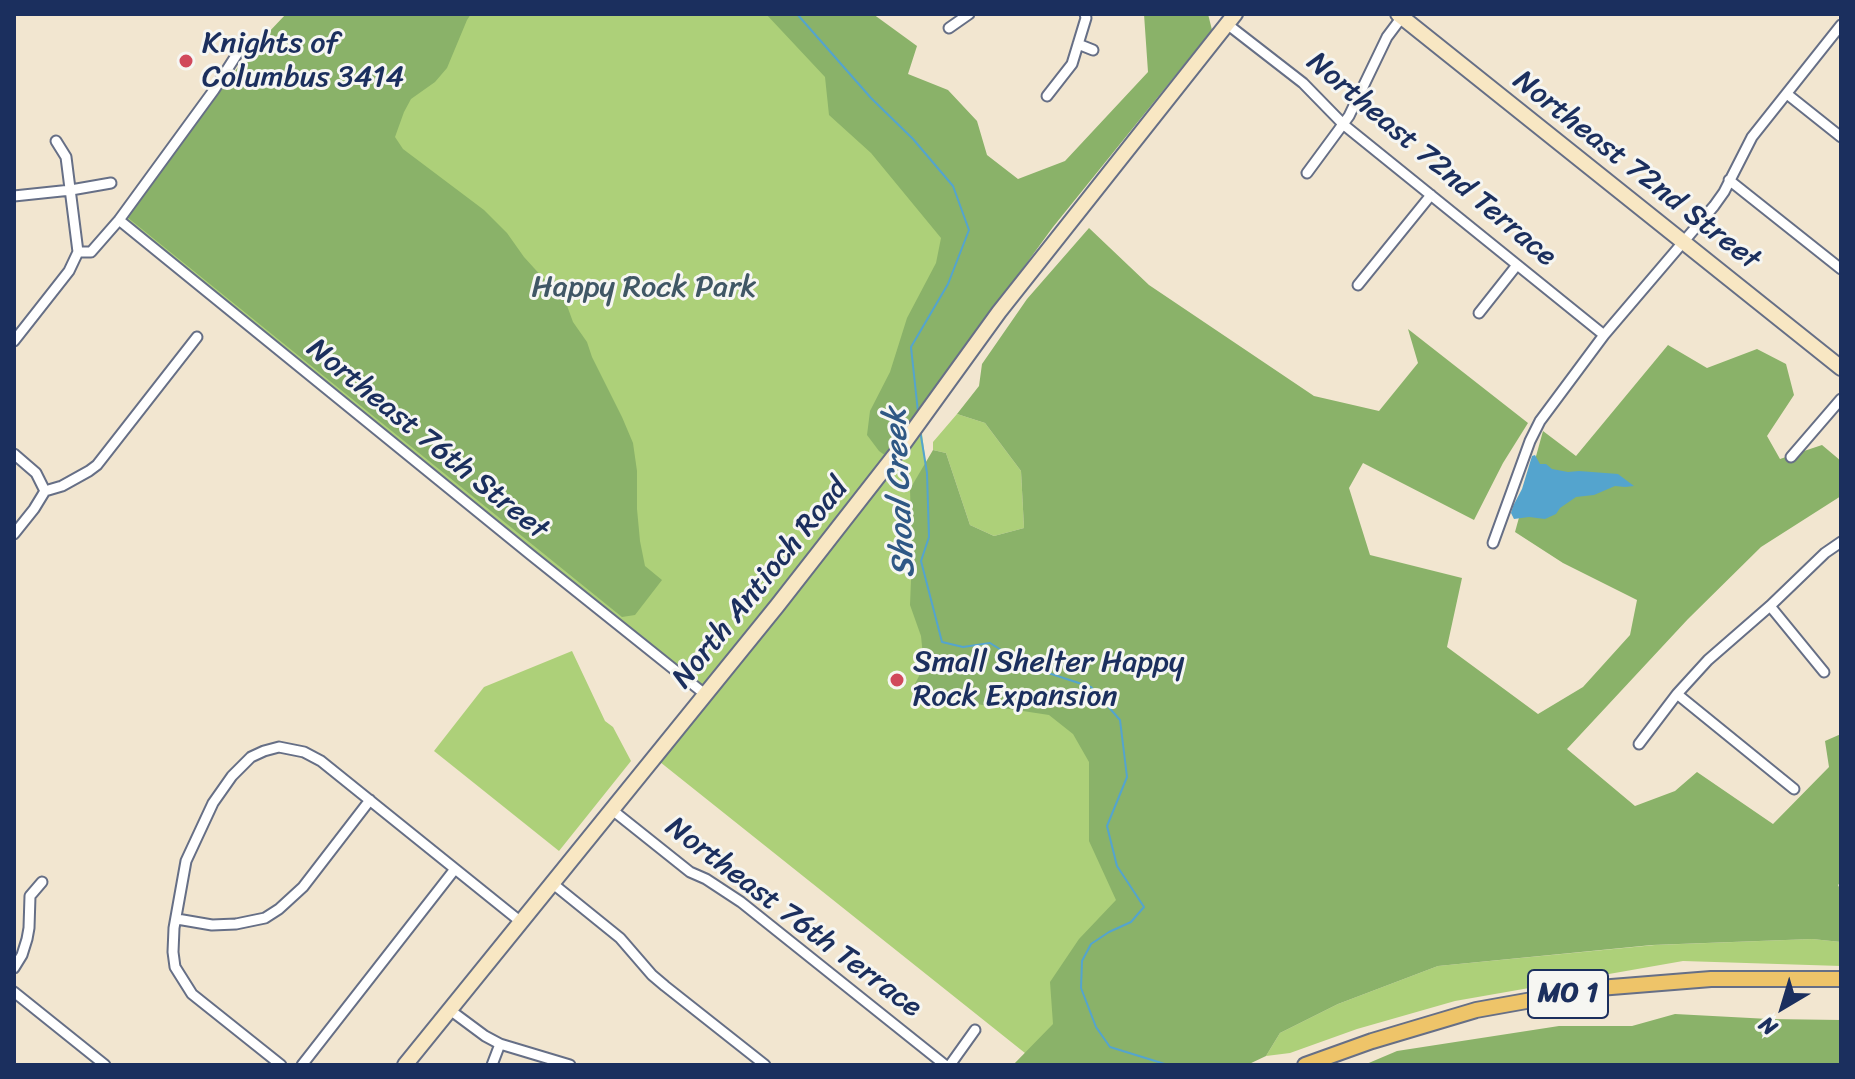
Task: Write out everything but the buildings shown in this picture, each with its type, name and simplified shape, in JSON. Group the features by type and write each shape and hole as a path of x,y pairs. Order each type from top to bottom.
{"main road":[{"name":"MO 1","path":"1305,1065 1476,1010 1599,988 1711,979 1841,979"}],"street":[{"path":"949,28 969,14"},
{"path":"1047,96 1072,64 1085,14"},
{"path":"1307,173 1344,125 1400,15"},
{"name":"Northeast 72nd Street","path":"1400,15 1841,368"},
{"name":"Northeast 72nd Terrace","path":"1231,19 1303,83 1344,125 1604,335"},
{"name":"North Antioch Road","path":"405,1065 706,695 902,446 999,312 1231,19"},
{"path":"1493,543 1540,421 1604,335 1714,206 1752,137 1841,25"},
{"path":"1078,44 1093,50"},
{"path":"78,252 91,252 119,220 239,51"},
{"path":"1787,94 1841,137"},
{"path":"14,341 69,271 78,252 66,157 56,141"},
{"path":"1729,180 1841,269"},
{"path":"14,196 111,183"},
{"path":"1358,285 1431,195"},
{"name":"Northeast 76th Street","path":"119,220 706,695"},
{"path":"1479,313 1517,265"},
{"path":"14,534 45,491 62,486 97,465 197,337"},
{"path":"1791,457 1841,399"},
{"path":"14,454 36,473 45,491"},
{"path":"1639,744 1708,660 1841,542"},
{"path":"1770,606 1824,672"},
{"path":"1677,694 1794,789"},
{"path":"281,1065 192,994 175,967 173,952 186,861 213,803 232,776 251,757 279,747 304,752 321,761 521,922"},
{"path":"177,919 224,925 265,918 303,887 370,800"},
{"name":"Northeast 76th Terrace","path":"611,809 690,872 741,902 947,1065"},
{"path":"302,1065 455,869"},
{"path":"14,968 27,939 30,896 42,882"},
{"path":"552,883 610,929 665,986 765,1065"},
{"path":"14,992 105,1065"},
{"path":"450,1010 500,1044 570,1065"},
{"path":"947,1065 975,1030"},
{"path":"492,1065 500,1044"}],"green space":[{"path":"286,14 471,14 447,68 435,82 411,99 395,137 403,149 484,210 544,279 558,281 573,322 587,342 633,443 640,541 645,566 662,580 635,615 622,617 127,217 249,53"},
{"name":"Happy Rock Park","path":"332,14 797,14 969,230 911,347 927,473 1091,687 1144,907 1040,1065 660,762 714,696 119,220 249,53"},
{"path":"766,14 873,14 917,46 908,74 948,90 977,121 987,155 1018,179 1065,161 1148,72 1144,14 1208,14 1212,30 1053,227 886,456 867,435 870,411 890,372 907,318 936,263 941,238 871,153 829,115 825,77"},
{"path":"1089,228 1149,285 1314,396 1379,411 1418,363 1408,329 1528,423 1474,520 1363,463 1349,488 1370,555 1462,578 1447,647 1538,714 1583,687 1630,635 1637,600 1563,563 1515,532 1543,431 1576,456 1668,345 1707,368 1757,349 1786,364 1794,395 1767,436 1780,459 1822,445 1841,461 1841,496 1761,547 1688,619 1567,749 1635,806 1675,791 1697,772 1773,824 1829,767 1825,741 1841,734 1841,882 1838,885 1841,891 1841,942 1812,939 1652,945 1438,966 1338,1004 1280,1033 1266,1056 1247,1065 1013,1065 1053,1024 1050,982 1079,939 1116,900 1089,841 1089,762 1073,734 1049,715 970,703 948,695 927,701 912,690 924,666 921,636 910,605 910,489 933,450 946,453 970,525 994,536 1024,528 1021,471 985,423 957,414 979,386 982,364 1027,299"},
{"path":"957,414 985,423 1021,471 1024,528 994,536 970,525 946,453 933,450 933,442"},
{"path":"572,651 605,721 613,727 631,761 559,851 434,751 484,687"},
{"path":"1812,939 1841,942 1841,966 1683,961 1455,1001 1357,1029 1290,1053 1266,1056 1280,1033 1338,1004 1438,966 1655,945"},
{"path":"1675,1014 1841,1020 1841,1065 1364,1065 1397,1051 1559,1026 1632,1026"}],"water":[{"path":"1535,455 1540,464 1552,469 1618,474 1634,486 1615,486 1594,495 1576,497 1545,519 1514,519 1511,513 1513,506"}],"waterway":[{"name":"Shoal Creek","path":"797,14 953,186 969,230 948,284 911,347 918,412"},
{"name":"Shoal Creek","path":"920,430 927,473 929,537 921,561 942,642 963,647 990,643 1027,666 1091,687 1120,720 1127,777 1107,826 1117,866 1144,907 1131,922 1091,944 1082,961 1081,988 1096,1027 1110,1047 1168,1065"}],"place":[{"name":"Knights of Columbus 3414","path":"186,61"},
{"name":"Small Shelter Happy Rock Expansion","path":"897,680"}]}
